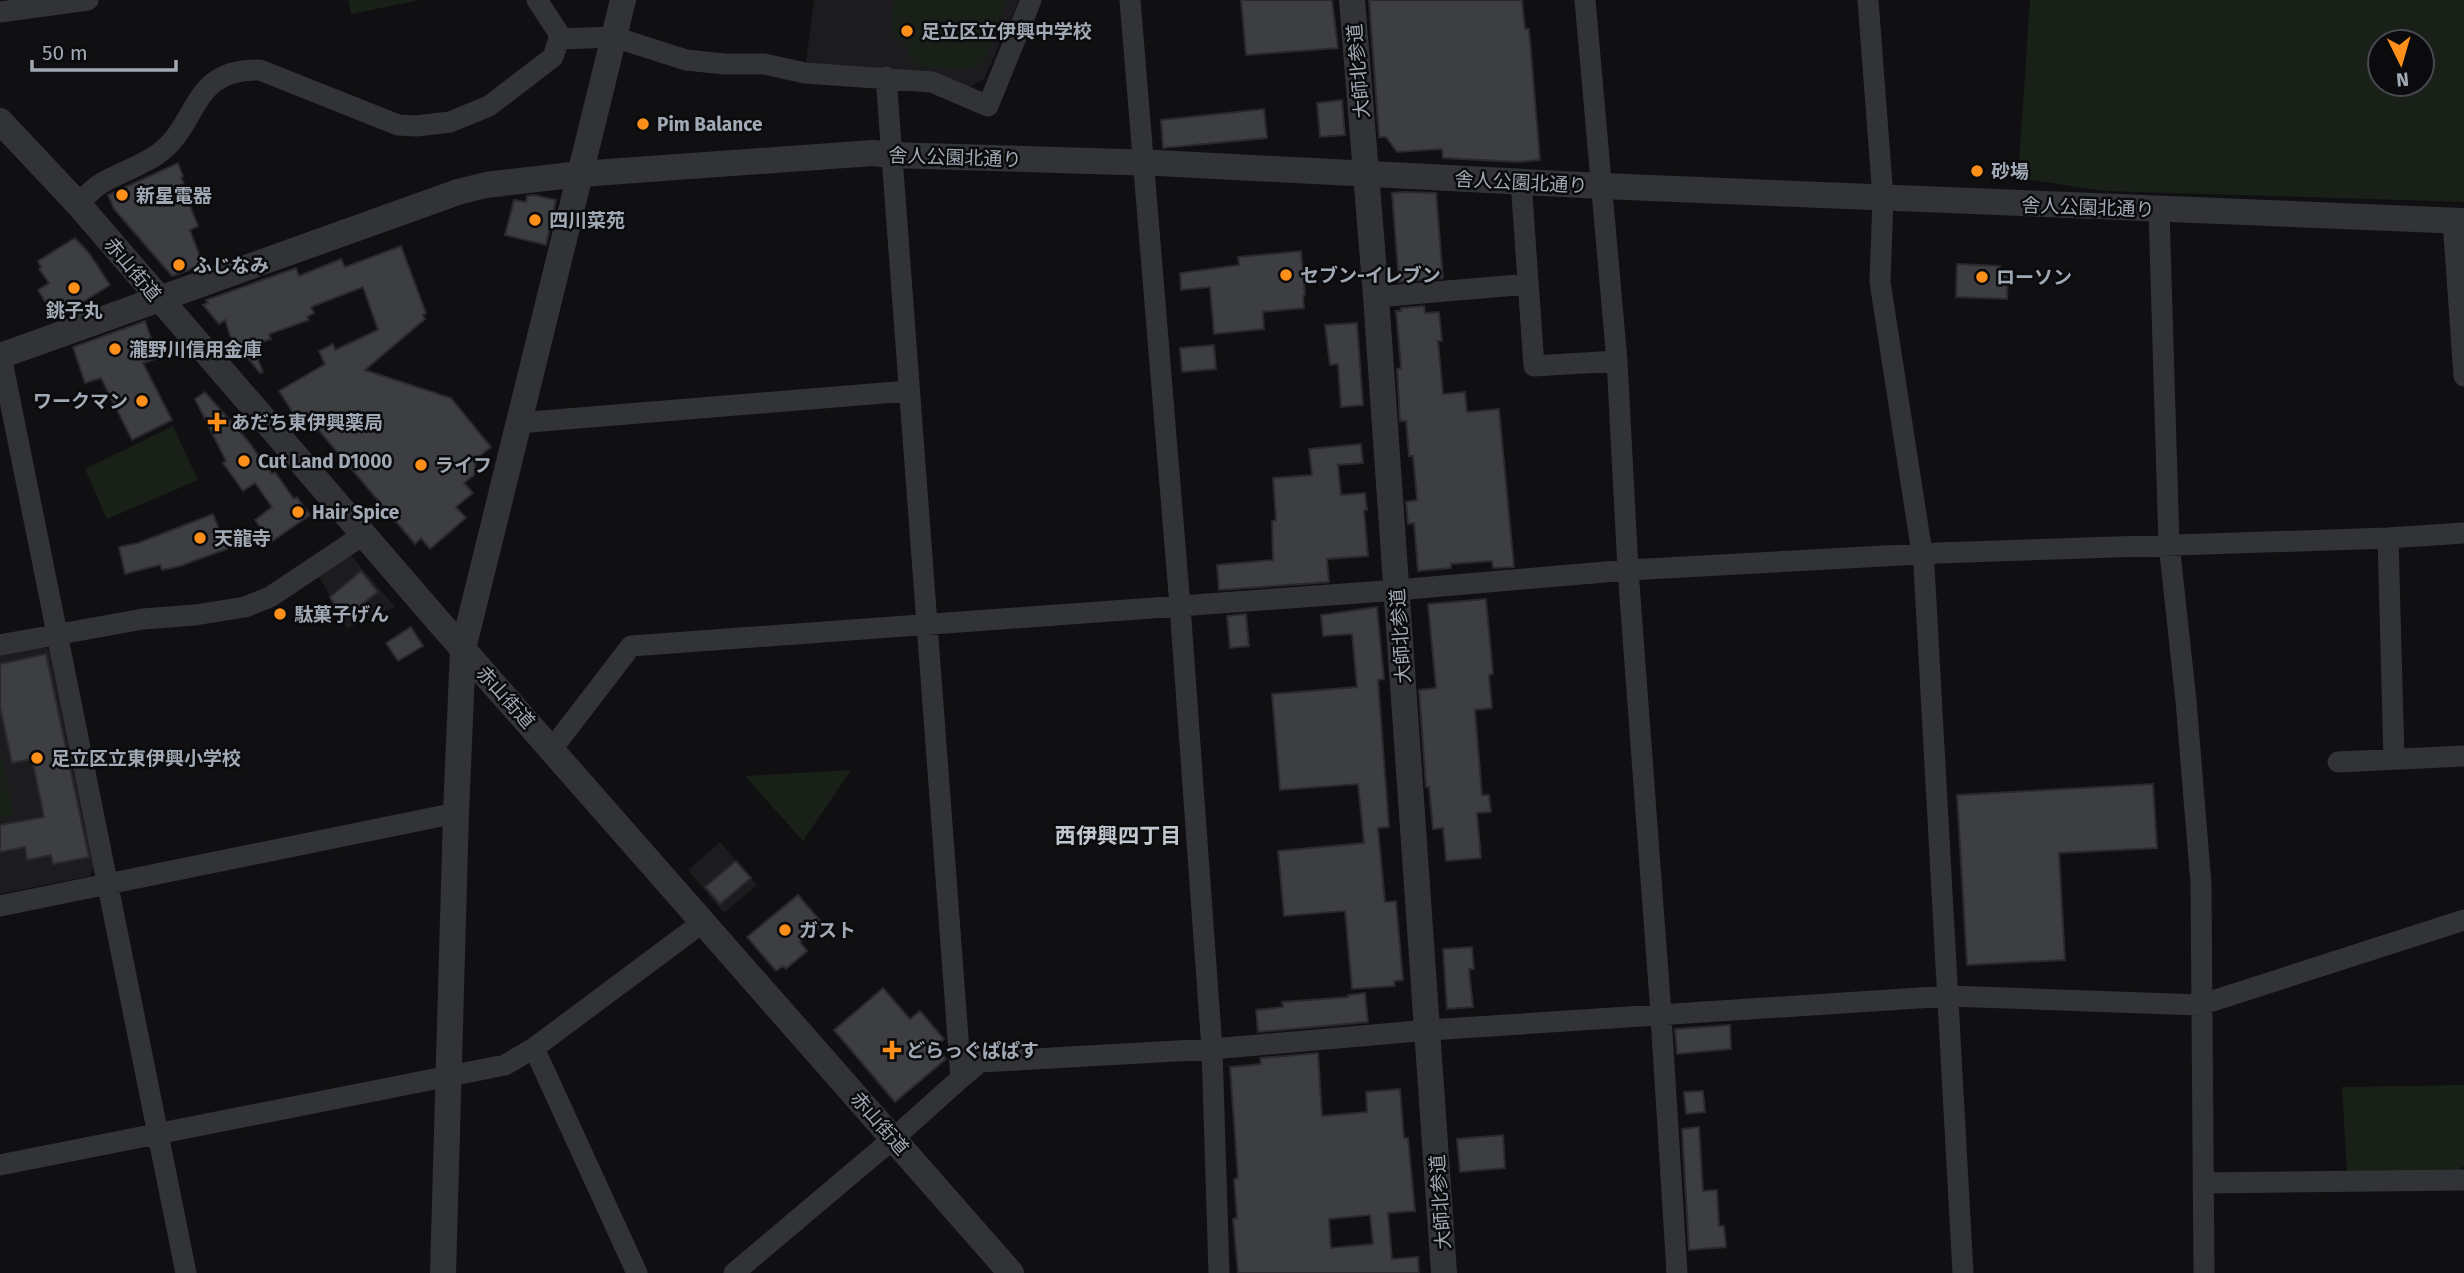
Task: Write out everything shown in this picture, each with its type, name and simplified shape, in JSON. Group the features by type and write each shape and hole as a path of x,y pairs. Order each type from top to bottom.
{"street":[{"path":"0,12 88,0"},
{"path":"78,204 99,184 156,156 172,141 209,85 224,75 243,69 261,69 398,125 450,122 489,106 553,57 559,39 558,32 537,0"},
{"path":"443,1273 463,649 623,0"},
{"path":"559,39 614,37 686,60 764,64 805,73 932,82 988,106 1031,0"},
{"path":"1130,0 1180,606 1212,1049 1219,1273"},
{"name":"大師北参道","path":"1352,0 1429,1030 1444,1273"},
{"path":"1585,0 1617,360 1628,570 1677,1273"},
{"path":"1868,0 1883,198 1880,282 1923,554 1963,1273"},
{"path":"886,77 961,1078"},
{"name":"赤山街道","path":"0,121 78,204 363,535 1011,1273"},
{"name":"舎人公園北通り","path":"1,356 458,192 486,185 580,173 873,153 1883,198 2459,220"},
{"path":"1521,181 1534,366 1617,360"},
{"path":"2159,209 2169,544 2186,701 2201,884 2204,1273"},
{"path":"2459,220 2464,376"},
{"path":"1376,297 1528,284"},
{"path":"1,356 186,1273"},
{"path":"518,423 908,391"},
{"path":"552,748 631,646 1628,570 1923,554 2464,533"},
{"path":"0,645 143,619 195,615 245,607 270,597 363,535"},
{"path":"2388,538 2394,759"},
{"path":"2338,762 2464,756"},
{"path":"0,906 456,813"},
{"path":"734,1273 980,1062 1212,1049 1429,1030 1949,996 2200,1005 2464,920"},
{"path":"0,1165 505,1065 534,1048 703,922"},
{"path":"534,1048 637,1273"},
{"path":"2204,1183 2464,1180"}],"shaded area":[{"path":"348,0 420,0 351,14"},
{"name":"足立区立伊興中学校","path":"814,0 1019,0 984,79 970,87 806,63"},
{"path":"894,0 1007,0 983,64 961,70 918,66 892,29"},
{"path":"2030,0 2464,0 2464,202 2104,191 2018,178"},
{"path":"173,426 198,480 107,519 85,469"},
{"path":"349,553 396,608 373,613 347,629 318,574"},
{"name":"足立区立東伊興小学校","path":"43,647 50,650 96,861 90,876 0,894 0,655"},
{"path":"0,748 14,816 0,818"},
{"path":"851,770 803,841 745,776"},
{"path":"720,842 757,885 724,913 688,870"},
{"path":"2464,1085 2464,1166 2457,1171 2347,1173 2342,1087"}],"building":[{"path":"1241,0 1332,0 1338,48 1246,55"},
{"path":"1369,0 1522,0 1525,29 1529,29 1540,160 1518,162 1443,158 1442,149 1397,152 1386,137 1379,137"},
{"path":"1342,100 1345,135 1320,137 1317,103"},
{"path":"1264,109 1267,138 1163,148 1161,120"},
{"path":"178,163 183,176 182,185 198,226 190,230 203,265 172,276 114,209 108,195"},
{"path":"1392,193 1436,193 1443,278 1399,282"},
{"path":"527,196 556,200 546,245 505,235 514,200 526,202"},
{"name":"銚子丸","path":"75,238 89,253 110,285 56,319 38,290 49,283 39,269 41,267 38,261"},
{"path":"401,246 426,313 423,315 425,319 365,370 451,398 491,447 476,459 474,475 464,483 473,493 456,507 466,518 430,549 421,538 415,544 305,414 297,419 279,391 325,364 319,351 333,344 335,350 378,330 363,287 311,307 314,313 307,317 309,320 269,334 271,339 252,345 263,372 260,373 231,338 225,320 219,324 203,305 208,303 206,300 296,268 299,276 341,259 345,267"},
{"path":"1301,251 1304,308 1263,312 1264,329 1214,334 1210,287 1181,290 1180,273 1239,265 1238,257"},
{"path":"1957,264 2000,266 1999,269 2008,269 2007,299 1956,297"},
{"path":"1424,306 1425,313 1439,312 1442,341 1438,341 1443,394 1465,392 1467,412 1499,409 1514,567 1493,568 1492,561 1451,564 1451,568 1418,571 1414,523 1408,524 1406,502 1417,500 1413,456 1409,456 1406,421 1400,421 1397,369 1401,368 1396,311"},
{"path":"145,321 158,358 143,363 172,420 132,440 101,378 85,383 73,347"},
{"path":"1357,323 1363,405 1341,407 1338,364 1330,365 1325,325"},
{"path":"1214,345 1216,369 1182,372 1180,348"},
{"path":"205,392 248,441 272,474 275,472 294,499 297,497 310,515 271,542 255,520 272,507 255,483 243,491 223,463 226,461 195,399"},
{"path":"1361,444 1363,463 1338,465 1341,495 1365,493 1368,556 1327,559 1329,582 1219,590 1217,565 1273,560 1272,521 1276,520 1273,478 1312,475 1309,449"},
{"path":"213,514 227,549 180,566 162,570 160,565 125,574 119,547 138,543"},
{"path":"361,571 378,592 342,619 330,597"},
{"path":"1486,599 1493,674 1489,675 1492,708 1475,710 1482,795 1489,795 1491,812 1477,813 1481,858 1446,861 1443,828 1433,829 1429,787 1426,787 1419,690 1436,688 1428,604"},
{"path":"1377,607 1384,679 1378,680 1389,827 1378,828 1385,902 1396,901 1403,980 1394,981 1395,986 1352,989 1345,911 1284,916 1278,851 1364,843 1358,784 1280,790 1272,694 1357,687 1352,634 1323,636 1321,615"},
{"path":"1246,614 1249,646 1230,648 1227,616"},
{"path":"411,627 423,646 398,661 386,643"},
{"name":"足立区立東伊興小学校","path":"46,654 89,857 53,864 51,855 27,860 25,847 0,852 0,825 44,817 32,759 12,763 0,707 0,664"},
{"path":"2153,784 2157,848 2059,853 2065,960 1967,965 1957,795"},
{"path":"736,861 751,878 720,904 705,887"},
{"name":"ガスト","path":"798,895 823,924 800,942 807,951 786,969 783,966 776,971 747,937"},
{"path":"1472,947 1474,969 1469,969 1473,1007 1447,1009 1443,949"},
{"path":"883,988 910,1019 920,1011 944,1039 936,1046 946,1059 895,1102 834,1030"},
{"path":"1365,993 1368,1022 1258,1032 1256,1010 1283,1007 1282,1002 1348,997"},
{"path":"1730,1025 1731,1049 1677,1054 1675,1029"},
{"path":"1318,1053 1322,1116 1367,1112 1366,1092 1400,1089 1415,1211 1388,1213 1392,1259 1418,1257 1419,1273 1238,1273 1233,1219 1237,1218 1234,1179 1238,1178 1230,1067 1261,1064 1260,1058","holes":["1370,1215 1373,1244 1331,1248 1329,1219"]},
{"path":"1703,1091 1705,1112 1686,1114 1684,1092"},
{"path":"1699,1127 1703,1191 1717,1190 1719,1226 1724,1226 1726,1247 1689,1250 1682,1129"},
{"path":"1503,1135 1505,1168 1460,1172 1457,1139"}],"place":[{"name":"足立区立伊興中学校","path":"907,31"},
{"name":"Pim Balance","path":"643,124"},
{"name":"砂場","path":"1977,171"},
{"name":"新星電器","path":"122,195"},
{"name":"四川菜苑","path":"535,220"},
{"name":"ふじなみ","path":"179,265"},
{"name":"セブン-イレブン","path":"1286,275"},
{"name":"ローソン","path":"1982,277"},
{"name":"銚子丸","path":"74,288"},
{"name":"瀧野川信用金庫","path":"115,349"},
{"name":"ワークマン","path":"142,401"},
{"name":"あだち東伊興薬局","path":"217,422"},
{"name":"Cut Land D1000","path":"244,461"},
{"name":"ライフ","path":"421,465"},
{"name":"Hair Spice","path":"298,512"},
{"name":"天龍寺","path":"200,538"},
{"name":"駄菓子げん","path":"280,614"},
{"name":"足立区立東伊興小学校","path":"37,758"},
{"name":"ガスト","path":"785,930"},
{"name":"どらっぐぱぱす","path":"892,1050"}],"district":[{"name":"西伊興四丁目","path":"1118,836"}]}
